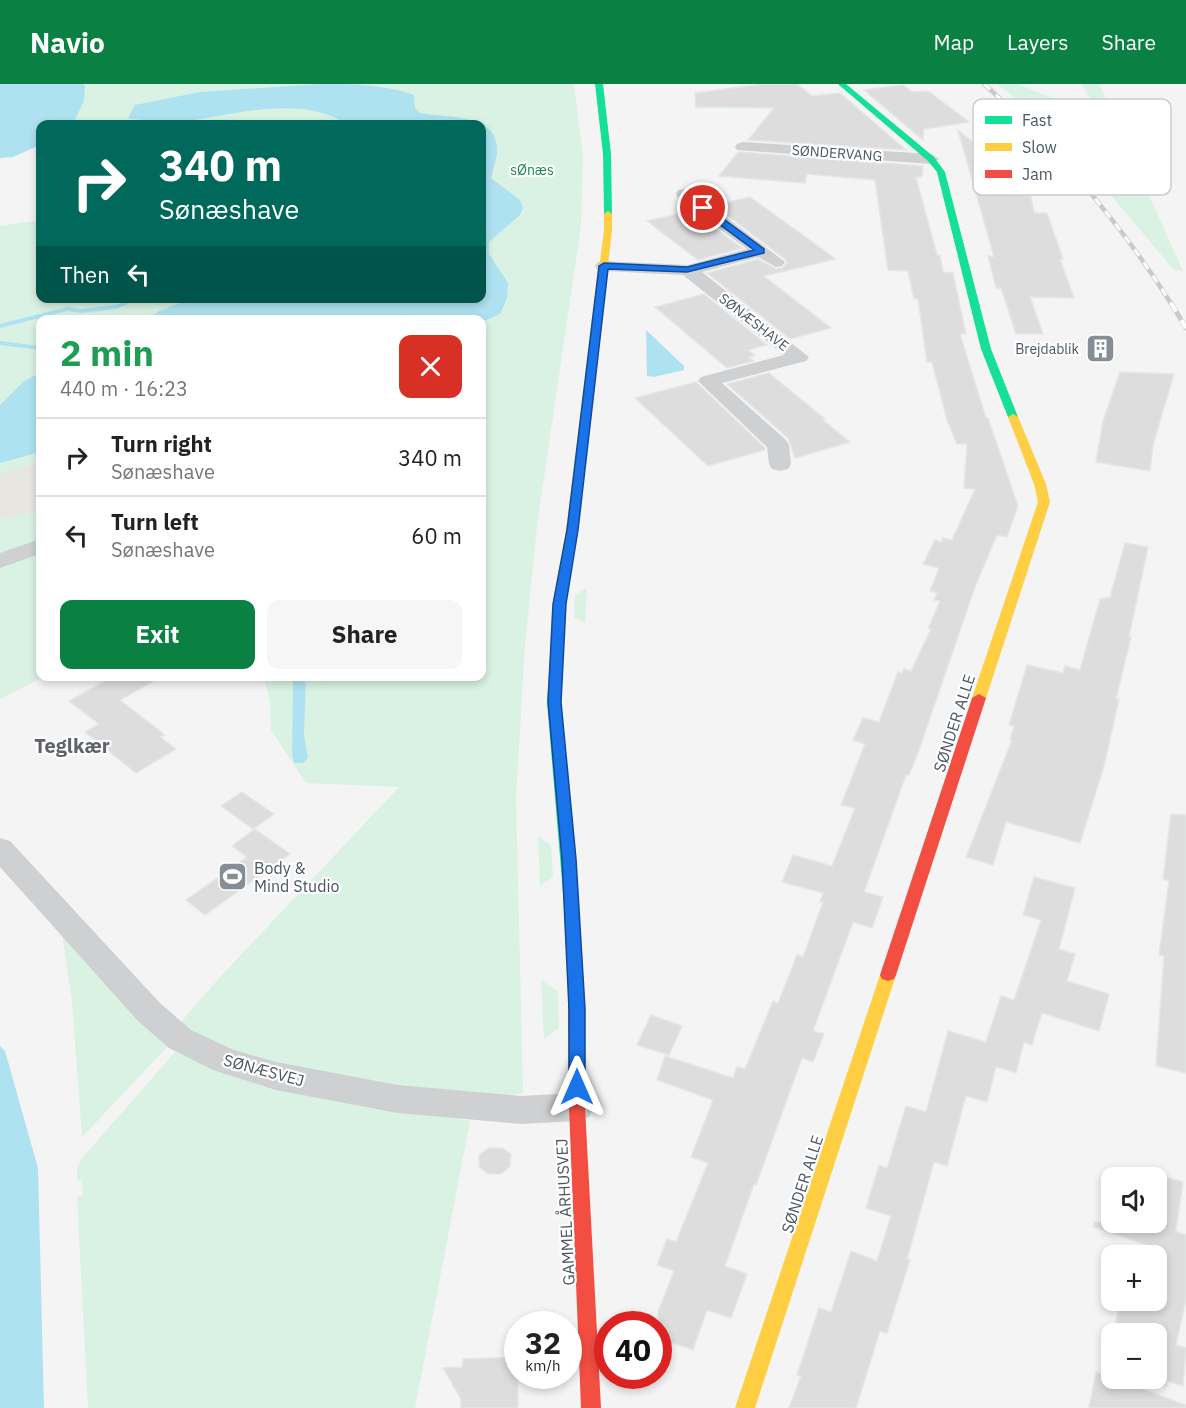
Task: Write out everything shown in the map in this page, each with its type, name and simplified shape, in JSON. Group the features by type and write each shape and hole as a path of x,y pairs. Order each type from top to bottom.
{"street":[{"name":"GAMMEL ÅRHUSVEJ","path":"591,1408 577,1107 577,1009 574,944 569,859 554,702 560,604 572,530 608,230 607,154 599,84"},
{"name":"SØNDER ALLE","path":"745,1408 1044,502 1040,484 986,349 941,172 931,159 842,84"},
{"name":"SØNDERVANG","path":"743,147 931,159"},
{"path":"684,194 776,262"},
{"path":"604,266 687,270 761,251"},
{"name":"SØNÆSHAVE","path":"687,270 799,357 708,381 778,444 780,464"},
{"path":"0,561 36,548"},
{"name":"SØNÆSVEJ","path":"0,848 148,1012 180,1040 225,1061 276,1076 398,1099 521,1110 577,1107"}],"green space":[{"name":"sØnæs","path":"83,84 574,84 583,157 581,225 537,526 525,645 516,798 523,1093 493,1098 380,1085 267,1063 209,1042 179,1024 220,977 399,787 306,783 271,730 270,703 265,681 293,681 292,755 294,763 303,763 308,758 304,735 306,681 486,681 486,315 36,315 36,681 0,699 0,226 36,221 36,303 486,303 486,120 75,120 84,101 85,86"},
{"path":"997,84 1017,84 1055,99 1016,99"},
{"path":"1082,84 1099,84 1106,99 1090,99"},
{"path":"1111,195 1149,195 1183,271 1174,270"},
{"path":"587,588 585,623 574,617 575,595"},
{"path":"538,836 551,845 553,877 540,886"},
{"path":"62,934 167,1043 167,1047 82,1137 72,1001"},
{"path":"541,980 558,991 559,1028 544,1039"},
{"path":"175,1052 272,1086 470,1121 415,1408 88,1408 77,1197 83,1195 82,1180 77,1181 77,1168 82,1158"}],"sand":[{"path":"36,463 36,511 0,519 0,473"}],"water":[{"path":"0,84 83,84 85,86 84,101 75,120 36,120 36,147 13,157 0,158"},
{"path":"320,84 368,85 414,95 415,108 420,113 469,120 339,120 308,110 287,108 192,120 128,118 135,105 200,92"},
{"path":"486,127 495,138 497,150 491,178 520,200 523,208 520,215 489,242 489,254 508,283 507,298 500,314 486,320 486,315 154,315 180,303 486,303"},
{"path":"646,330 684,366 684,370 654,377 647,376"},
{"path":"36,375 36,453 0,463 0,405 24,381"},
{"path":"293,681 306,681 304,735 308,758 303,763 294,763 292,755"},
{"path":"0,1046 5,1051 38,1168 44,1408 0,1408"}],"building":[{"path":"763,84 797,84 812,96 840,93 906,150 748,140 774,108 696,107 695,93"},
{"path":"903,85 912,92 928,91 969,122 924,129 923,140 864,90"},
{"path":"958,130 973,142 973,183"},
{"path":"738,152 923,166 922,177 916,177 937,255 940,255 943,272 953,273 966,334 960,334 986,418 988,418 1018,506 1007,537 997,535 975,587 918,753 909,775 906,775 864,892 883,897 872,928 853,922 813,1031 824,1034 813,1062 802,1058 725,1266 747,1274 731,1318 707,1310 693,1350 672,1343 672,1311 658,1311 674,1271 657,1265 667,1239 676,1242 708,1163 691,1157 713,1100 657,1080 665,1056 733,1078 737,1067 745,1069 773,1001 778,1003 797,955 803,957 823,902 820,902 823,893 782,882 793,855 832,866 855,808 841,805 865,744 853,740 863,718 879,722 898,672 902,673 904,669 911,671 931,629 928,629 940,601 934,600 937,593 930,591 939,568 923,564 935,540 941,542 943,538 952,540 975,489 964,488 967,444 957,444 947,420 932,362 927,362 918,299 914,299 908,271 888,270 875,180 807,174 805,183 719,176"},
{"path":"976,195 1031,195 1034,213 1047,213 1074,298 1030,297 1043,334 1016,334 1001,288 996,288 988,256 994,257"},
{"path":"750,197 836,259 764,276 831,328 790,339 707,273 758,259 776,269 782,268 787,263 714,205"},
{"path":"691,211 742,248 698,260 647,221"},
{"path":"704,294 767,345 748,350 755,355 749,357 754,361 727,368 655,307"},
{"path":"1120,372 1174,374 1153,445 1150,471 1096,462 1103,421"},
{"path":"769,373 850,442 795,458 788,438 727,384"},
{"path":"696,382 765,450 708,466 635,398"},
{"path":"1125,543 1148,547 1104,766 1080,843 1006,822 993,865 966,857 1012,740 1010,739 1014,726 1009,725 1027,665 1063,673 1065,666 1080,670 1100,599 1110,597"},
{"path":"105,681 154,681 120,700 165,735 160,737 176,749 136,773 85,732 99,724 69,701"},
{"path":"242,792 274,814 253,829 221,806"},
{"path":"1171,814 1186,815 1186,1073 1156,1066 1164,956 1159,955 1169,881 1163,879"},
{"path":"255,829 290,854 205,915 186,900 247,857 232,846"},
{"path":"1034,877 1075,888 1059,949 1075,954 1067,981 1109,994 1099,1031 1042,1013 1032,1045 1024,1042 1016,1073 996,1067 987,1102 966,1096 947,1166 934,1162 907,1259 910,1260 887,1333 880,1331 856,1408 789,1408 801,1376 797,1375 819,1308 831,1312 851,1251 877,1261 891,1216 866,1208 879,1165 887,1168 906,1106 926,1112 948,1031 986,1042 1001,996 1014,1000 1041,920 1023,915"},
{"path":"651,1015 682,1026 669,1055 637,1045"},
{"path":"489,1148 502,1148 511,1154 510,1166 501,1174 488,1174 479,1167 479,1155"},
{"path":"1167,1177 1183,1182 1176,1231 1186,1235 1186,1300 1176,1345 1186,1348 1183,1386 1167,1381 1167,1323 1116,1323 1118,1311 1167,1311 1167,1245 1147,1245 1112,1233 1167,1233"},
{"path":"1094,1222 1101,1222 1101,1229 1094,1227"},
{"path":"504,1358 504,1389 518,1389 518,1408 461,1408 461,1399 443,1368 462,1367 463,1359"},
{"path":"1096,1372 1101,1374 1101,1389 1142,1389 1186,1405 1186,1408 1089,1408"}],"waterway":[{"path":"43,315 67,309 81,311 116,307 125,303"},
{"path":"0,326 36,317"},
{"path":"0,343 36,348"}],"railway":[{"path":"984,84 1000,99"},
{"path":"1092,195 1131,245 1172,305"},
{"path":"1171,303 1186,328"}],"traffic: fast":[{"path":"599,84 607,154 608,214"},
{"path":"842,84 931,159 941,172 986,349 1013,417"},
{"path":"557,647 554,702 571,905"}],"traffic: slow":[{"path":"557,647 559,604 572,530 608,230 608,214"},
{"path":"979,698 1044,502 1040,484 1013,417"},
{"path":"745,1408 888,975"}],"traffic: jam":[{"path":"888,975 979,698"},
{"path":"571,905 576,988 577,1107 591,1408"}],"place":[{"name":"Brejdablik","path":"1100,349"},
{"name":"Body & Mind Studio","path":"233,877"}],"district":[{"name":"Teglkær","path":"72,745"}],"route":[{"path":"577,1087 577,1009 569,859 554,702 560,604 572,530 604,266 687,270 761,251 703,208"}]}
